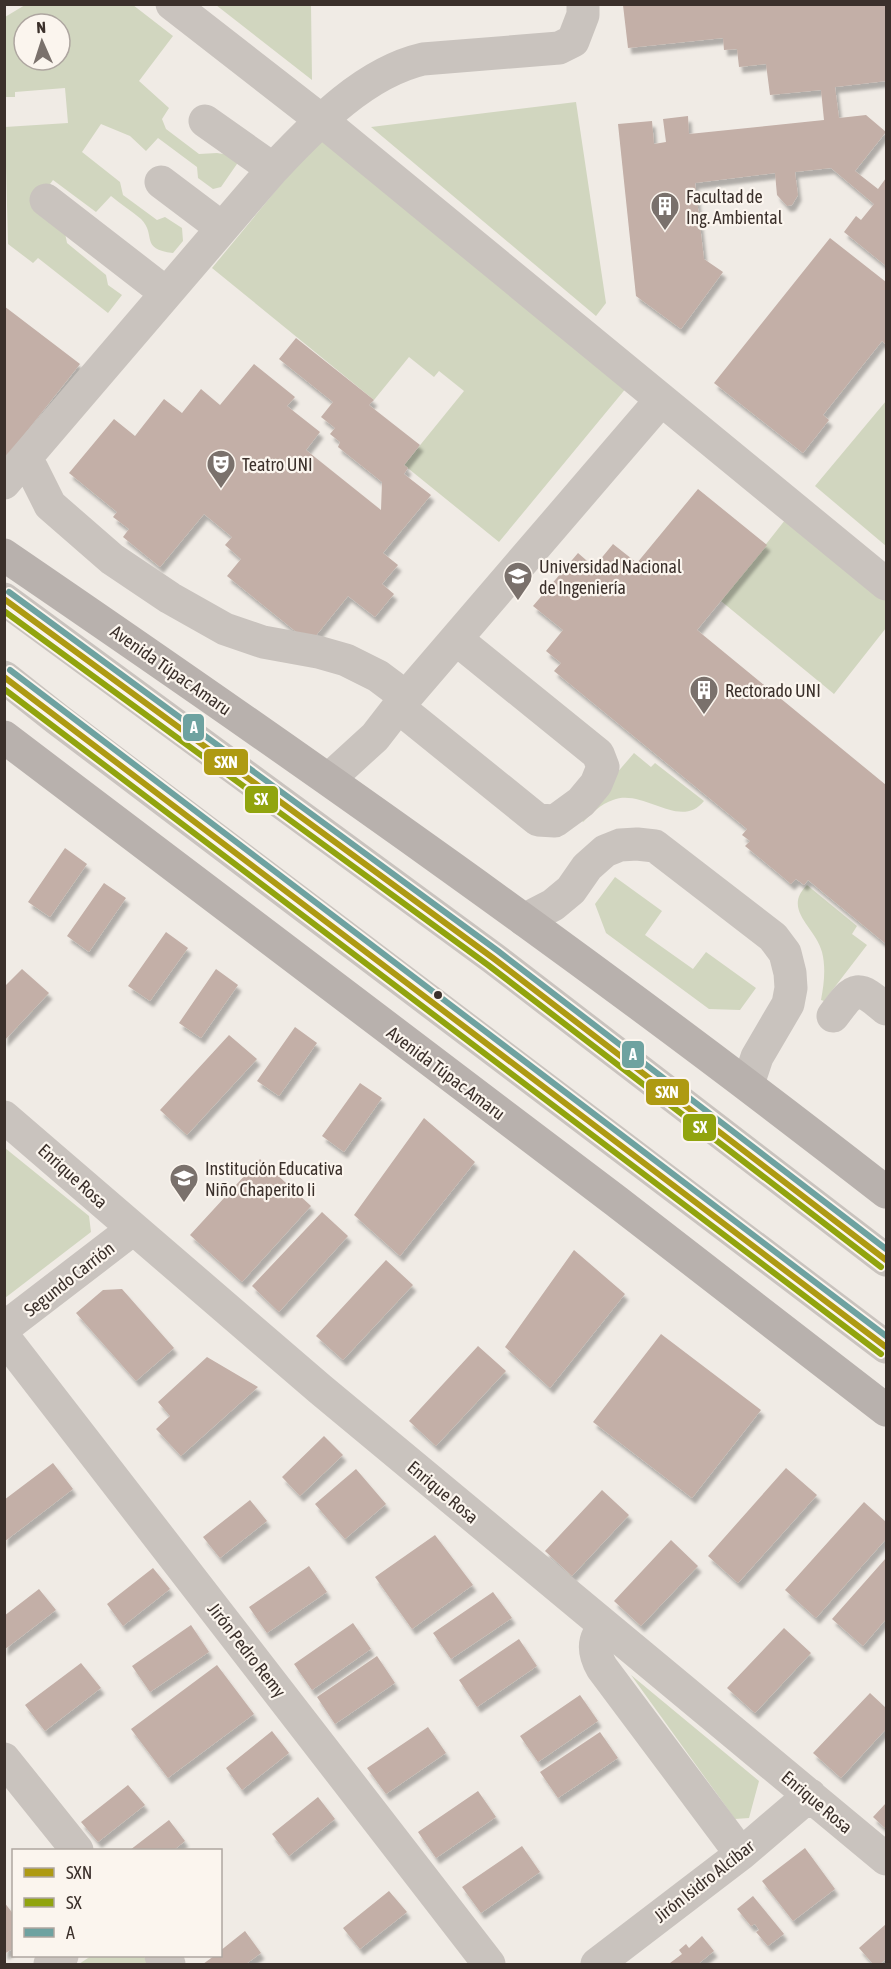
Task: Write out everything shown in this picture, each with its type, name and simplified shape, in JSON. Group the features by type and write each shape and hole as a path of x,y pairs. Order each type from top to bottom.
{"main road":[{"name":"Avenida Túpac Amaru","path":"4,555 329,779 525,920 748,1084 886,1192"},
{"name":"Avenida Túpac Amaru","path":"4,737 616,1201 886,1410"}],"street":[{"path":"172,4 321,120 886,584"},
{"path":"14,472 273,169 321,120 373,81 407,63 423,59 559,48 573,42 579,30 584,4"},
{"path":"205,121 273,169"},
{"path":"161,182 222,228"},
{"path":"46,200 166,294"},
{"path":"329,779 375,737 402,702 661,400"},
{"path":"14,472 32,469 50,505 111,559 170,598 225,629 263,642 346,660 378,676 402,702 538,820 555,821 581,802 596,784 603,767 598,754 456,639"},
{"path":"4,599 483,951 886,1260"},
{"path":"4,677 886,1347"},
{"path":"525,920 553,905 571,890 587,867 605,851 620,845 655,846 773,937 785,953 791,988 788,1004 757,1057 748,1084"},
{"path":"833,1016 850,994 859,991 867,993 886,1009"},
{"name":"Enrique Rosa","path":"4,1117 320,1389 886,1859"},
{"name":"Segundo Carrión","path":"4,1328 133,1229"},
{"name":"Jirón Pedro Remy","path":"4,1337 489,1965"},
{"path":"606,1628 599,1633 595,1645 595,1657 741,1854"},
{"path":"4,1759 75,1849"},
{"name":"Jirón Isidro Alcíbar","path":"597,1965 741,1854 810,1796"}],"green space":[{"path":"25,5 133,5 173,36 139,81 169,108 162,119 166,129 199,154 217,153 236,156 239,161 221,187 213,189 198,178 197,167 158,138 146,151 130,136 101,124 82,152 120,182 123,195 157,220 165,217 182,228 183,241 173,253 156,248 152,245 146,225 141,219 111,196 96,212 53,180 36,203 64,228 67,243 106,275 108,285 122,295 108,313 38,258 33,263 8,244 5,127 68,123 65,88 15,92 15,97 5,97 5,17 12,13 12,72 72,72 72,12 13,12"},
{"path":"216,5 311,5 312,80"},
{"path":"576,102 606,303 596,316 371,127"},
{"path":"320,137 627,387 499,542 404,465 464,391 439,371 434,377 409,357 374,400 212,268"},
{"path":"886,401 886,546 815,486"},
{"path":"789,515 886,600 886,628 834,694 721,601"},
{"path":"634,753 651,767 655,763 704,801 694,809 684,812 673,811 637,799 613,800 593,812 583,822 579,817"},
{"path":"615,877 662,911 645,935 693,969 706,952 756,988 740,1010 709,1009 606,933 595,904"},
{"path":"807,885 857,926 852,934 867,945 824,1001 821,1000 824,976 822,952 799,910 800,894"},
{"path":"5,1148 89,1216 91,1232 5,1298"},
{"path":"631,1675 759,1781 749,1818 735,1819"},
{"path":"90,1957 144,1957 150,1964 79,1964"}],"building":[{"path":"886,4 886,81 835,87 839,118 866,115 886,132 855,171 878,189 886,178 886,266 844,232 856,216 861,220 874,204 831,168 795,172 798,195 792,205 787,206 777,195 775,173 695,183 704,259 723,272 681,329 636,296 618,124 652,121 654,144 666,142 663,119 688,116 689,134 824,120 821,90 770,95 766,64 739,67 737,49 724,50 723,38 628,48 623,5"},
{"path":"830,238 886,282 886,345 882,341 823,415 829,420 803,453 714,383"},
{"path":"4,306 80,364 4,460"},
{"name":"Teatro UNI","path":"296,338 374,400 369,405 420,445 404,465 408,468 404,474 431,495 383,553 398,565 382,584 394,594 375,617 348,596 310,643 227,576 241,559 225,545 232,537 204,514 160,567 123,537 129,529 113,517 117,512 69,473 114,419 135,436 164,399 182,413 201,389 220,405 254,364 295,397 287,406 320,432 306,450 381,510 382,482 338,447 340,442 330,434 335,428 321,417 333,402 279,359"},
{"name":"Rectorado UNI","path":"698,489 767,545 697,630 886,785 886,944 808,880 804,885 796,879 791,884 745,846 750,841 742,835 747,829 554,671 561,663 546,651 563,630 533,606 578,553 594,567 613,544 637,563"},
{"path":"65,848 87,864 50,917 28,902"},
{"path":"104,883 126,898 89,952 67,936"},
{"path":"166,932 188,948 150,1001 128,986"},
{"path":"22,969 49,993 4,1041 4,987"},
{"path":"216,969 238,985 201,1038 179,1023"},
{"path":"295,1027 317,1043 279,1096 257,1081"},
{"path":"229,1035 257,1059 187,1135 160,1110"},
{"path":"360,1083 382,1098 344,1152 322,1136"},
{"path":"424,1118 475,1162 400,1256 354,1215"},
{"path":"260,1159 311,1206 242,1282 190,1235"},
{"path":"322,1212 348,1236 279,1312 252,1286"},
{"path":"574,1250 625,1294 550,1388 505,1347"},
{"path":"386,1260 413,1285 343,1360 316,1336"},
{"path":"122,1289 174,1348 136,1381 76,1313 103,1290"},
{"path":"661,1334 761,1410 692,1498 593,1422"},
{"path":"478,1346 506,1371 436,1446 409,1421"},
{"path":"207,1357 258,1387 181,1456 156,1429 170,1416 158,1402"},
{"path":"324,1436 343,1455 300,1496 282,1477"},
{"path":"53,1463 73,1489 4,1542 4,1500"},
{"path":"786,1468 817,1495 738,1583 708,1556"},
{"path":"356,1469 386,1504 345,1539 315,1504"},
{"path":"602,1490 629,1515 572,1576 545,1551"},
{"path":"250,1500 267,1521 220,1558 203,1537"},
{"path":"864,1502 886,1522 886,1539 816,1618 785,1590"},
{"path":"435,1535 473,1585 412,1629 375,1577"},
{"path":"671,1540 698,1566 641,1626 614,1601"},
{"path":"886,1558 886,1619 863,1646 832,1619"},
{"path":"309,1566 327,1592 267,1633 249,1607"},
{"path":"153,1568 170,1589 123,1626 107,1604"},
{"path":"39,1589 56,1610 4,1650 4,1616"},
{"path":"493,1592 512,1618 451,1659 433,1633"},
{"path":"353,1623 371,1649 312,1690 294,1664"},
{"path":"191,1625 209,1652 150,1692 132,1666"},
{"path":"784,1628 811,1653 755,1713 727,1688"},
{"path":"519,1639 537,1666 477,1707 459,1680"},
{"path":"377,1656 395,1683 335,1724 317,1697"},
{"path":"81,1663 101,1688 45,1731 25,1705"},
{"path":"217,1665 254,1714 168,1778 131,1729"},
{"path":"870,1693 886,1708 886,1729 841,1778 813,1753"},
{"path":"580,1695 598,1721 538,1762 520,1736"},
{"path":"428,1727 446,1753 386,1794 367,1768"},
{"path":"272,1731 289,1753 242,1790 226,1768"},
{"path":"600,1732 618,1758 558,1798 540,1772"},
{"path":"128,1785 145,1805 98,1842 81,1822"},
{"path":"478,1791 496,1817 436,1858 418,1832"},
{"path":"318,1797 335,1819 289,1856 272,1834"},
{"path":"886,1803 886,1829 873,1817"},
{"path":"169,1820 185,1841 175,1849 131,1849"},
{"path":"522,1846 540,1872 481,1913 462,1887"},
{"path":"805,1848 835,1889 793,1921 762,1881"},
{"path":"389,1891 407,1912 360,1949 343,1928"},
{"path":"753,1896 784,1934 768,1946 756,1932 759,1930 755,1924 751,1926 737,1909"},
{"path":"4,1902 12,1912 12,1949 4,1954"},
{"path":"886,1924 886,1959 880,1964 873,1964 859,1948"},
{"path":"245,1931 261,1953 246,1964 203,1964 213,1957 222,1957 222,1949"},
{"path":"702,1936 714,1951 698,1964 670,1963 682,1954 679,1950 686,1944 689,1948"}],"transit line":[{"name":"A","path":"9,592 498,951 886,1249"},
{"name":"SXN","path":"4,599 493,958 886,1260"},
{"name":"SX","path":"4,611 488,965 881,1267"},
{"name":"A","path":"10,670 886,1336"},
{"name":"SXN","path":"4,677 886,1347"},
{"name":"SX","path":"4,689 881,1354"}],"place":[{"name":"Facultad de Ing. Ambiental","path":"665,232"},
{"name":"Teatro UNI","path":"221,490"},
{"name":"Universidad Nacional de Ingeniería","path":"518,602"},
{"name":"Rectorado UNI","path":"704,716"},
{"name":"Institución Educativa Niño Chaperito Ii","path":"184,1204"}]}
